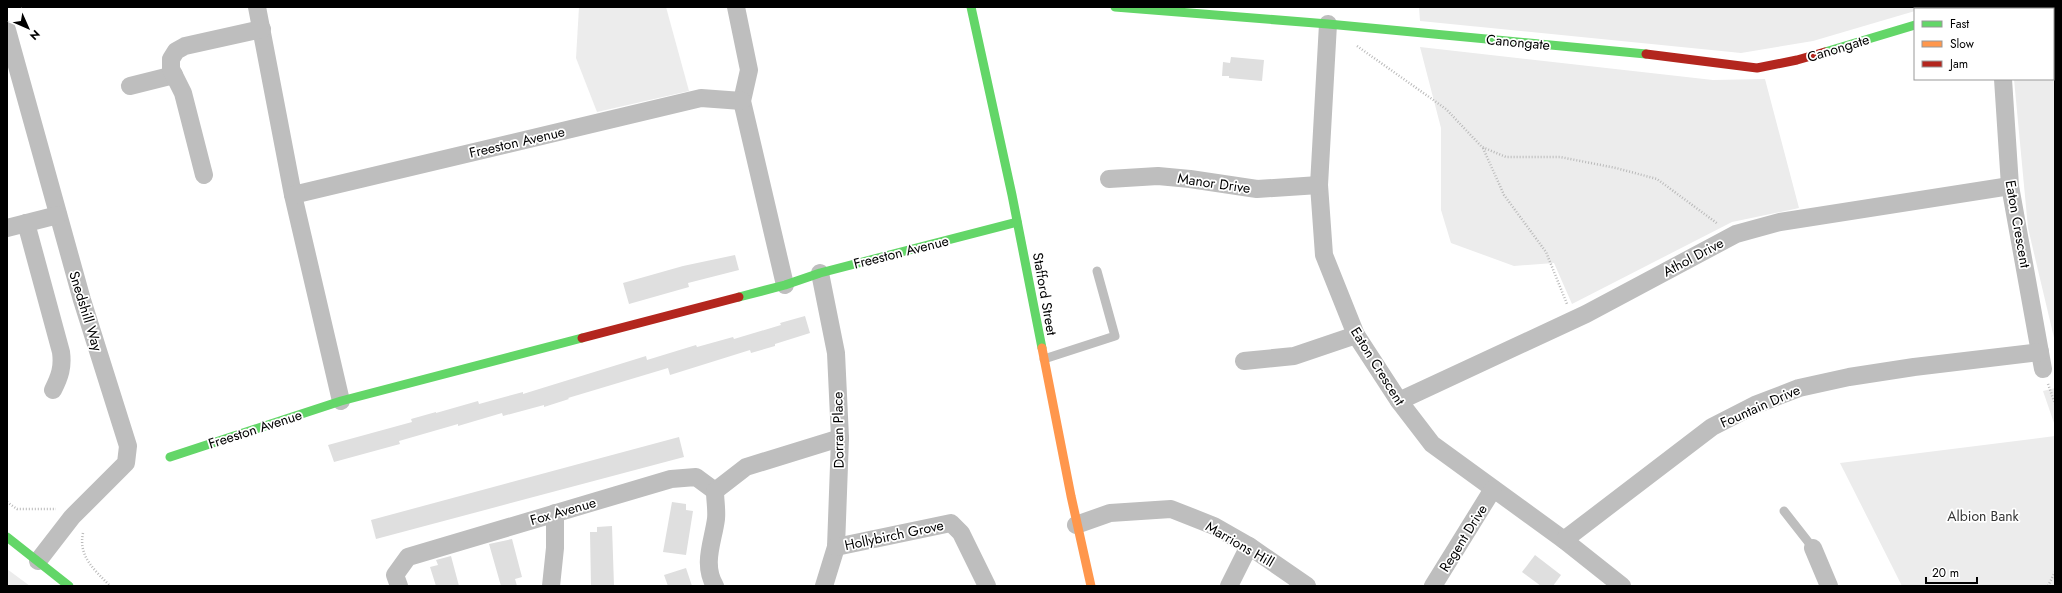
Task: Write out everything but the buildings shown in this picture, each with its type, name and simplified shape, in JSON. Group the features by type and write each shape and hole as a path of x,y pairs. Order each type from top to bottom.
{"street":[{"path":"257,7 293,195 341,401"},
{"path":"736,7 749,70 742,101 785,285"},
{"name":"Stafford Street","path":"972,7 1017,222 1042,360 1076,525 1091,586"},
{"name":"Canongate","path":"1114,7 1337,25 1655,55 1757,68 1797,60 1914,25"},
{"name":"Eaton Crescent","path":"1337,25 1318,185 1324,255 1356,335 1399,401 1432,444 1493,490 1564,540 1622,586"},
{"name":"Snedshill Way","path":"7,30 82,300 128,446 126,463 72,517 38,561"},
{"path":"204,175 183,93 171,69 171,59 176,52 185,46 262,30"},
{"path":"130,86 174,75"},
{"name":"Eaton Crescent","path":"2003,80 2010,186 2042,360"},
{"name":"Freeston Avenue","path":"293,195 701,98 742,101"},
{"name":"Manor Drive","path":"1109,179 1158,176 1257,189 1318,185"},
{"name":"Athol Drive","path":"1399,401 1573,320 1736,234 1780,222 2010,186"},
{"path":"7,228 58,215"},
{"name":"Freeston Avenue","path":"170,457 341,401 785,285 820,273 1017,222"},
{"path":"26,223 61,352 63,366 61,375 53,390"},
{"name":"Dorran Place","path":"820,273 836,353 840,438 836,547 824,586"},
{"path":"1244,361 1294,356 1356,335"},
{"name":"Fountain Drive","path":"1564,540 1712,427 1755,405 1799,388 1849,377 1914,367 2042,360"},
{"path":"715,586 710,578 708,553 716,518 715,491 746,467 840,438"},
{"name":"Fox Avenue","path":"399,586 395,575 408,557 555,512 671,479 696,477 715,491"},
{"name":"Regent Drive","path":"1433,586 1493,490"},
{"name":"Marrions Hill","path":"1076,525 1110,513 1171,509 1214,526 1250,546 1307,586"},
{"path":"551,586 555,548 555,512"},
{"name":"Hollybirch Grove","path":"836,547 951,523 961,533 988,586"},
{"path":"7,537 68,586"},
{"path":"1229,586 1250,546"},
{"path":"1813,548 1829,586"}],"lane":[{"path":"1042,360 1115,336 1097,271"},
{"path":"1784,511 1813,548"}],"path":[{"path":"1337,25 1358,48 1446,109 1482,147 1504,195 1546,252 1573,320"},
{"path":"1482,147 1506,157 1560,157 1616,168 1657,179 1706,217 1736,234"},
{"path":"7,502 17,509 62,509"},
{"path":"84,530 82,539 84,556 91,567 110,586"},
{"path":"2048,586 2055,572"}],"green space":[{"path":"579,7 666,7 689,91 597,112 576,58"},
{"path":"1419,7 1927,7 1914,8 1914,11 1813,41 1741,53 1420,21"},
{"path":"2055,7 2055,342 2028,228 2014,80 2054,80 2054,8 2015,8"},
{"path":"1420,47 1713,80 1765,79 1799,208 1732,222 1572,304 1554,263 1514,266 1451,243 1441,210 1441,128"},
{"path":"2055,388 2055,426 2043,391"},
{"name":"Albion Bank","path":"2055,436 2055,586 1902,586 1840,463"},
{"path":"7,569 30,586 7,586"}],"traffic: fast":[{"path":"971,7 1012,195 1042,348"},
{"path":"1115,7 1328,24 1646,54"},
{"path":"1825,52 1914,25"},
{"path":"739,297 785,285 820,273 1017,222"},
{"path":"170,457 341,401 582,338"},
{"path":"7,537 69,586"}],"traffic: slow":[{"path":"1042,348 1071,496 1091,586"}],"traffic: jam":[{"path":"1646,54 1757,68 1797,60 1825,52"},
{"path":"582,338 739,297"}]}
